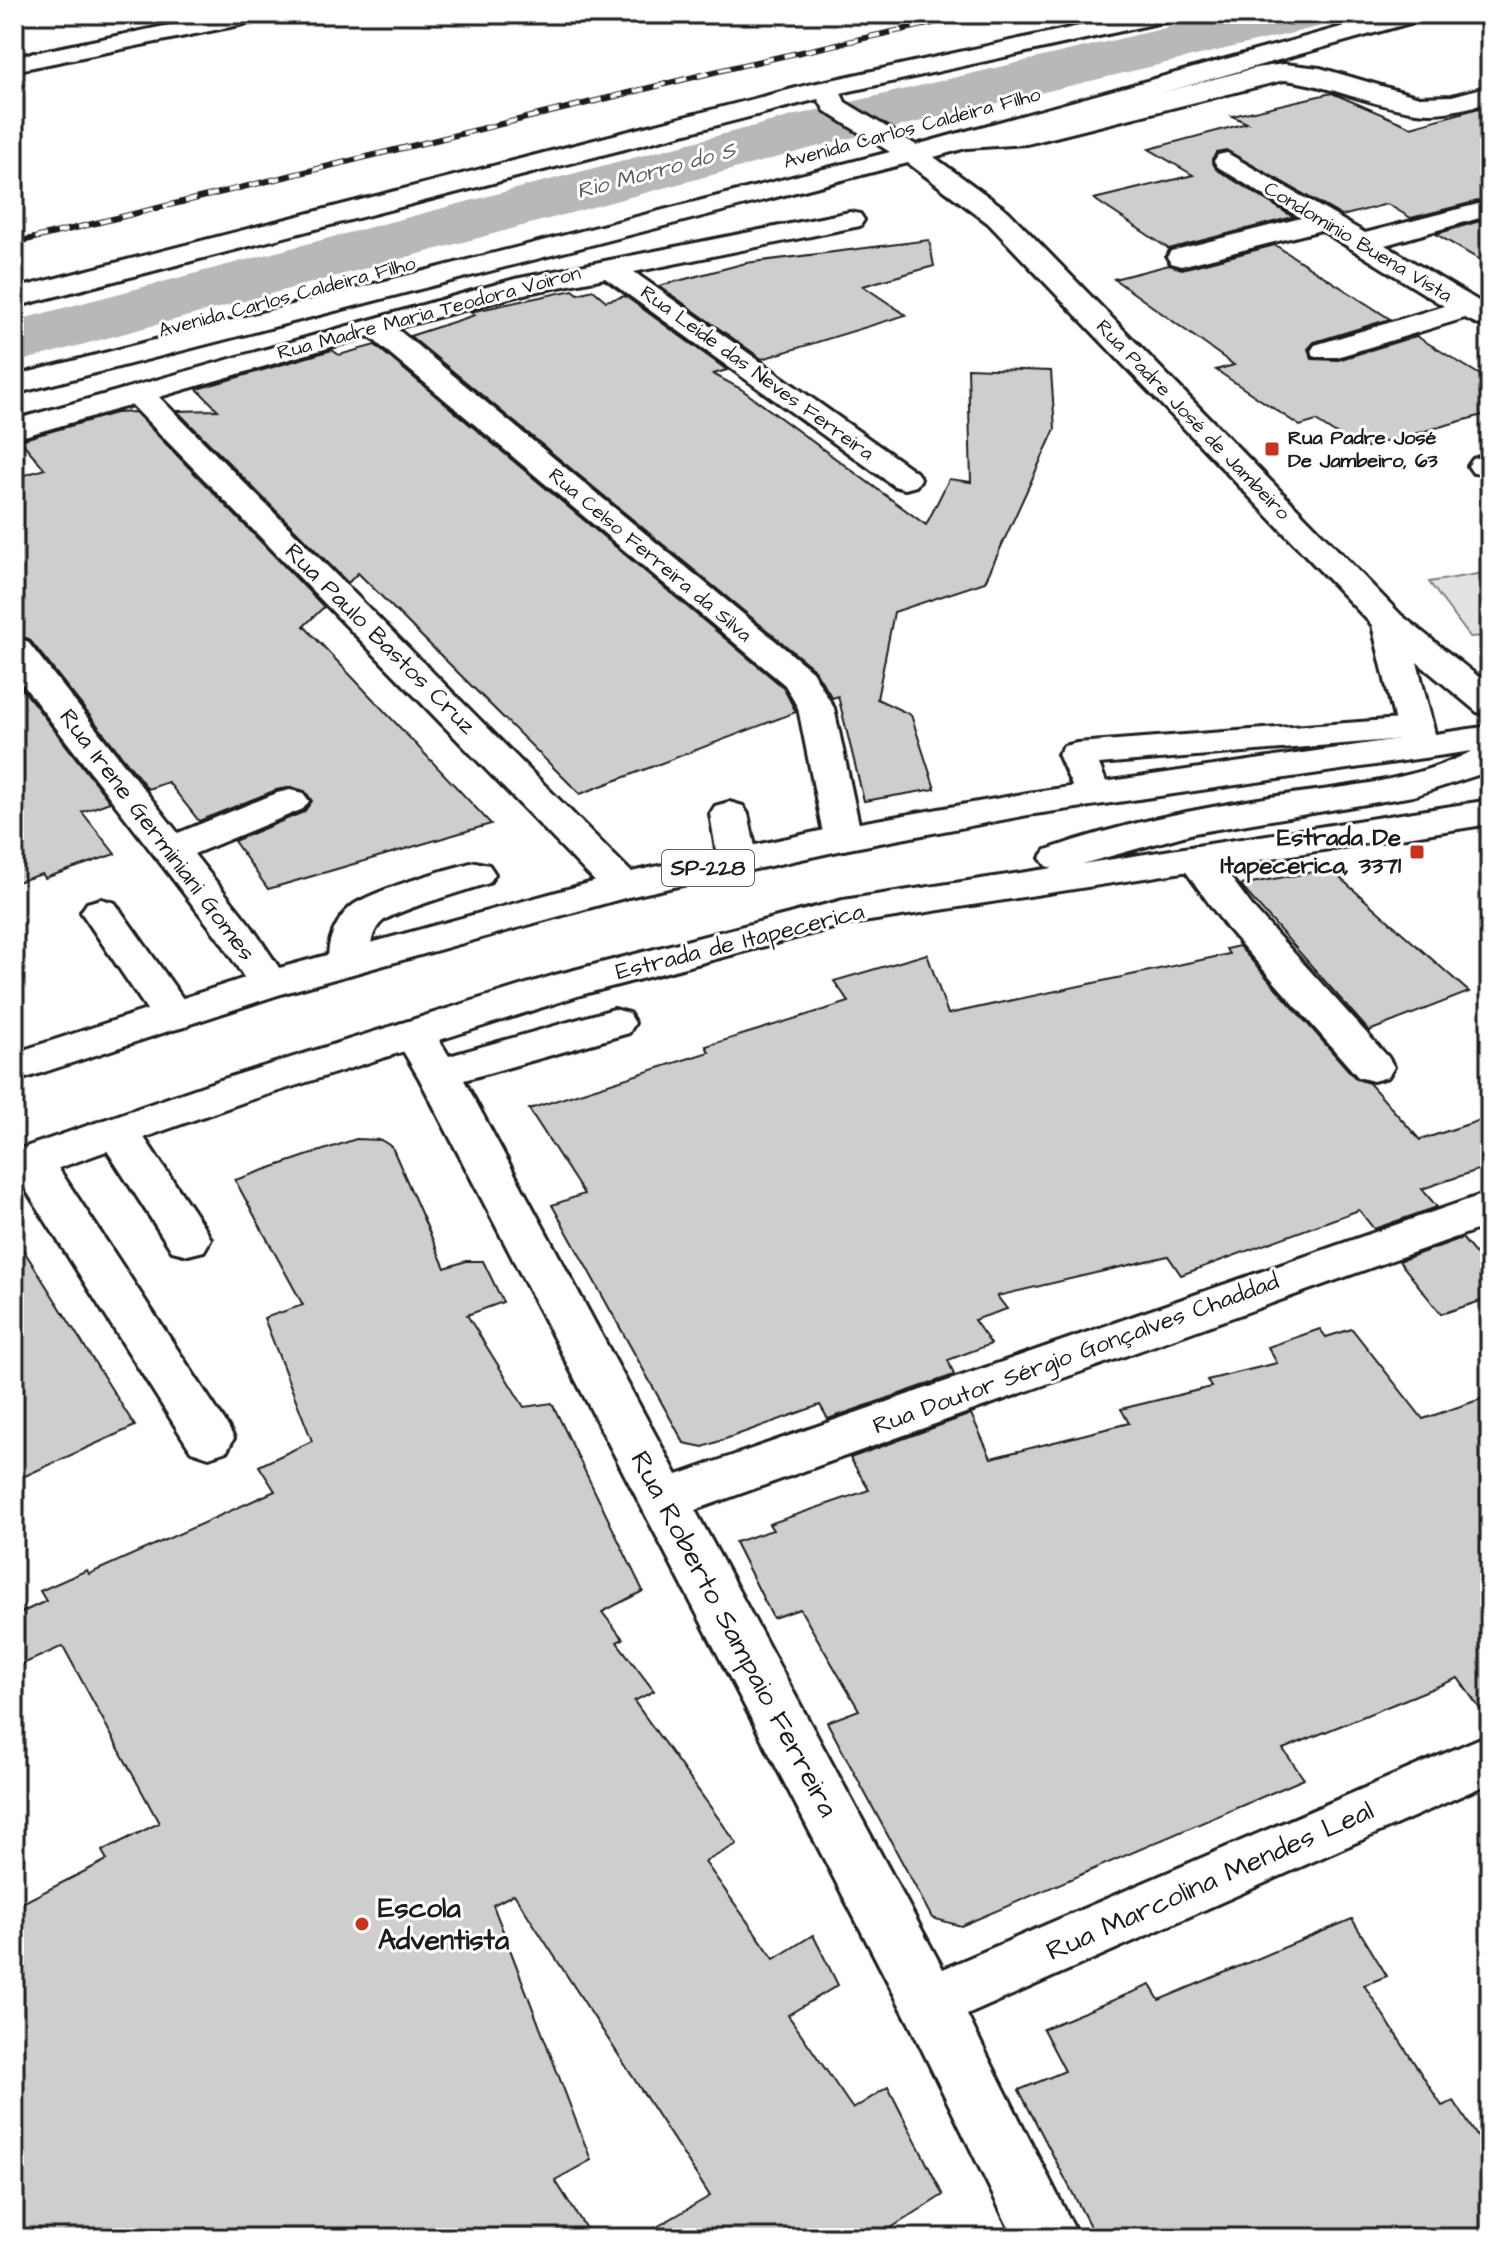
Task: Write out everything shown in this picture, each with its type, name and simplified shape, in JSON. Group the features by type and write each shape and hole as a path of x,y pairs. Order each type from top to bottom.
{"main road":[{"path":"14,64 259,14"},
{"path":"14,298 826,89 1167,14"},
{"name":"Avenida Carlos Caldeira Filho","path":"1025,98 1203,53 1397,14"},
{"path":"14,385 913,154 967,127 1326,41 1415,14"},
{"path":"1326,41 1388,78 1482,100"},
{"path":"967,127 1027,136 1256,76 1284,72 1320,76 1418,105 1482,100"},
{"name":"Rua Padre José de Jambeiro","path":"826,89 834,106 913,154 998,217 1389,622 1490,704"},
{"name":"Rua Padre José de Jambeiro","path":"967,127 998,217"},
{"name":"Avenida Carlos Caldeira Filho","path":"14,370 880,132 967,127"},
{"name":"Condominio Buena Vista","path":"1227,161 1479,315"},
{"path":"1360,243 1486,208"},
{"name":"Rua Madre Maria Teodora Voiron","path":"14,430 374,325 525,285 850,220"},
{"path":"1181,257 1322,221"},
{"name":"Rua Leide das Neves Ferreira","path":"610,268 905,479"},
{"path":"1326,351 1479,315"},
{"name":"Rua Celso Ferreira da Silva","path":"374,325 799,679 816,708 843,838"},
{"name":"Rua Paulo Bastos Cruz","path":"137,393 622,886"},
{"path":"1389,622 1417,737"},
{"name":"Rua Irene Germiniani Gomes","path":"14,649 237,935 269,984"},
{"name":"SP-228","path":"14,1068 269,984 622,886 843,838 1417,737 1490,737"},
{"path":"969,893 1091,846 1159,828 1414,785 1466,771 1490,756"},
{"path":"170,850 290,801"},
{"name":"Estrada de Itapecerica","path":"22,1165 117,1132 426,1053 570,984 843,913 1490,812"},
{"path":"729,814 738,861"},
{"path":"1196,858 1241,919 1373,1067"},
{"path":"348,962 350,939 369,912 475,874"},
{"path":"101,912 173,1016"},
{"path":"426,1053 614,1023"},
{"name":"Rua Roberto Sampaio Ferreira","path":"426,1053 930,2003 1033,2233"},
{"path":"117,1132 188,1239"},
{"path":"22,1165 209,1438"},
{"name":"Rua Doutor Sérgio Gonçalves Chaddad","path":"662,1501 1490,1208"},
{"name":"Rua Marcolina Mendes Leal","path":"930,2003 1490,1758"}],"shaded area":[{"path":"1490,572 1490,639 1487,636 1470,637 1429,582"}],"building":[{"path":"1332,93 1411,127 1490,105 1490,198 1411,218 1387,204 1342,216 1226,150 1217,152 1212,159 1216,169 1293,217 1169,249 1094,199 1193,175 1149,149 1247,123 1232,116"},
{"path":"1490,218 1490,266 1436,234"},
{"path":"929,240 934,266 863,286 906,315 762,359 659,286 746,263"},
{"path":"1275,245 1390,319 1314,342 1308,349 1312,359 1338,360 1416,336 1490,381 1490,413 1360,449 1316,421 1300,426 1216,370 1234,365 1114,279 1169,265 1182,269"},
{"path":"573,290 578,294 593,290 606,301 625,296 727,370 713,374 741,389 926,525 949,479 971,482 968,368 1051,371 1055,429 985,582 894,612 877,699 911,715 935,789 864,801 838,696 832,698 814,669 410,336 475,315 470,312"},
{"path":"375,345 783,687 796,712 580,794 358,573 348,583 177,411 218,410 197,389 332,350 339,355"},
{"path":"135,412 324,607 304,626 491,824 268,889 234,841 304,812 312,801 305,791 291,787 276,790 199,821 168,782 148,789 29,639 14,635 14,478 45,469 20,440 116,413"},
{"path":"14,678 110,802 82,812 115,854 45,878 42,874 14,883"},
{"path":"1330,869 1469,992 1369,1031 1240,885"},
{"path":"1239,946 1356,1079 1369,1083 1420,1140 1490,1117 1490,1166 1422,1189 1437,1207 1374,1229 1359,1210 1181,1275 1168,1256 997,1296 1007,1309 974,1320 991,1344 948,1360 954,1375 828,1419 820,1405 703,1447 684,1443 552,1205 584,1194 529,1109 709,1052 706,1046 849,1002 834,981 927,954 948,1014 1229,954 1226,949"},
{"path":"356,1139 381,1140 392,1147 445,1268 466,1261 483,1261 503,1302 467,1315 524,1407 552,1403 643,1591 602,1612 623,1639 617,1642 654,1691 634,1701 737,1844 705,1862 774,1959 813,1935 838,1985 788,2015 853,2109 888,2087 943,2195 875,2238 638,2238 710,2196 514,1894 493,1905 591,2160 555,2180 592,2238 14,2238 14,1907 107,1860 102,1851 159,1823 63,1646 14,1668 14,1616 46,1601 40,1591 87,1570 89,1574 275,1491 259,1466 312,1441 264,1318 303,1305 235,1180"},
{"path":"14,1235 135,1426 14,1481"},
{"path":"1462,1238 1490,1271 1490,1298 1441,1314 1399,1261"},
{"path":"1320,1329 1326,1337 1352,1329 1423,1419 1490,1396 1490,1723 1458,1678 1283,1749 1304,1779 961,1926 932,1918 827,1722 859,1710 800,1609 773,1618 735,1542 773,1530 769,1524 869,1490 850,1458 971,1414 991,1458 1129,1423 1121,1409 1211,1387 1207,1380 1277,1363 1268,1347"},
{"path":"1352,1919 1387,1976 1364,1985 1442,2106 1454,2101 1490,2156 1490,2238 1096,2238 1019,2090 1065,2071 1043,2029 1150,1985 1159,2000"}],"waterway":[{"name":"Rio Morro do S","path":"14,342 817,128 1302,14"}],"tunnel":[{"path":"1485,105 1490,108"}],"railway":[{"path":"14,243 743,65 973,14"}],"place":[{"name":"Rua Padre José De Jambeiro, 63","path":"1272,449"},
{"name":"Estrada De Itapecerica, 3371","path":"1417,852"},
{"name":"Escola Adventista","path":"362,1924"}]}
